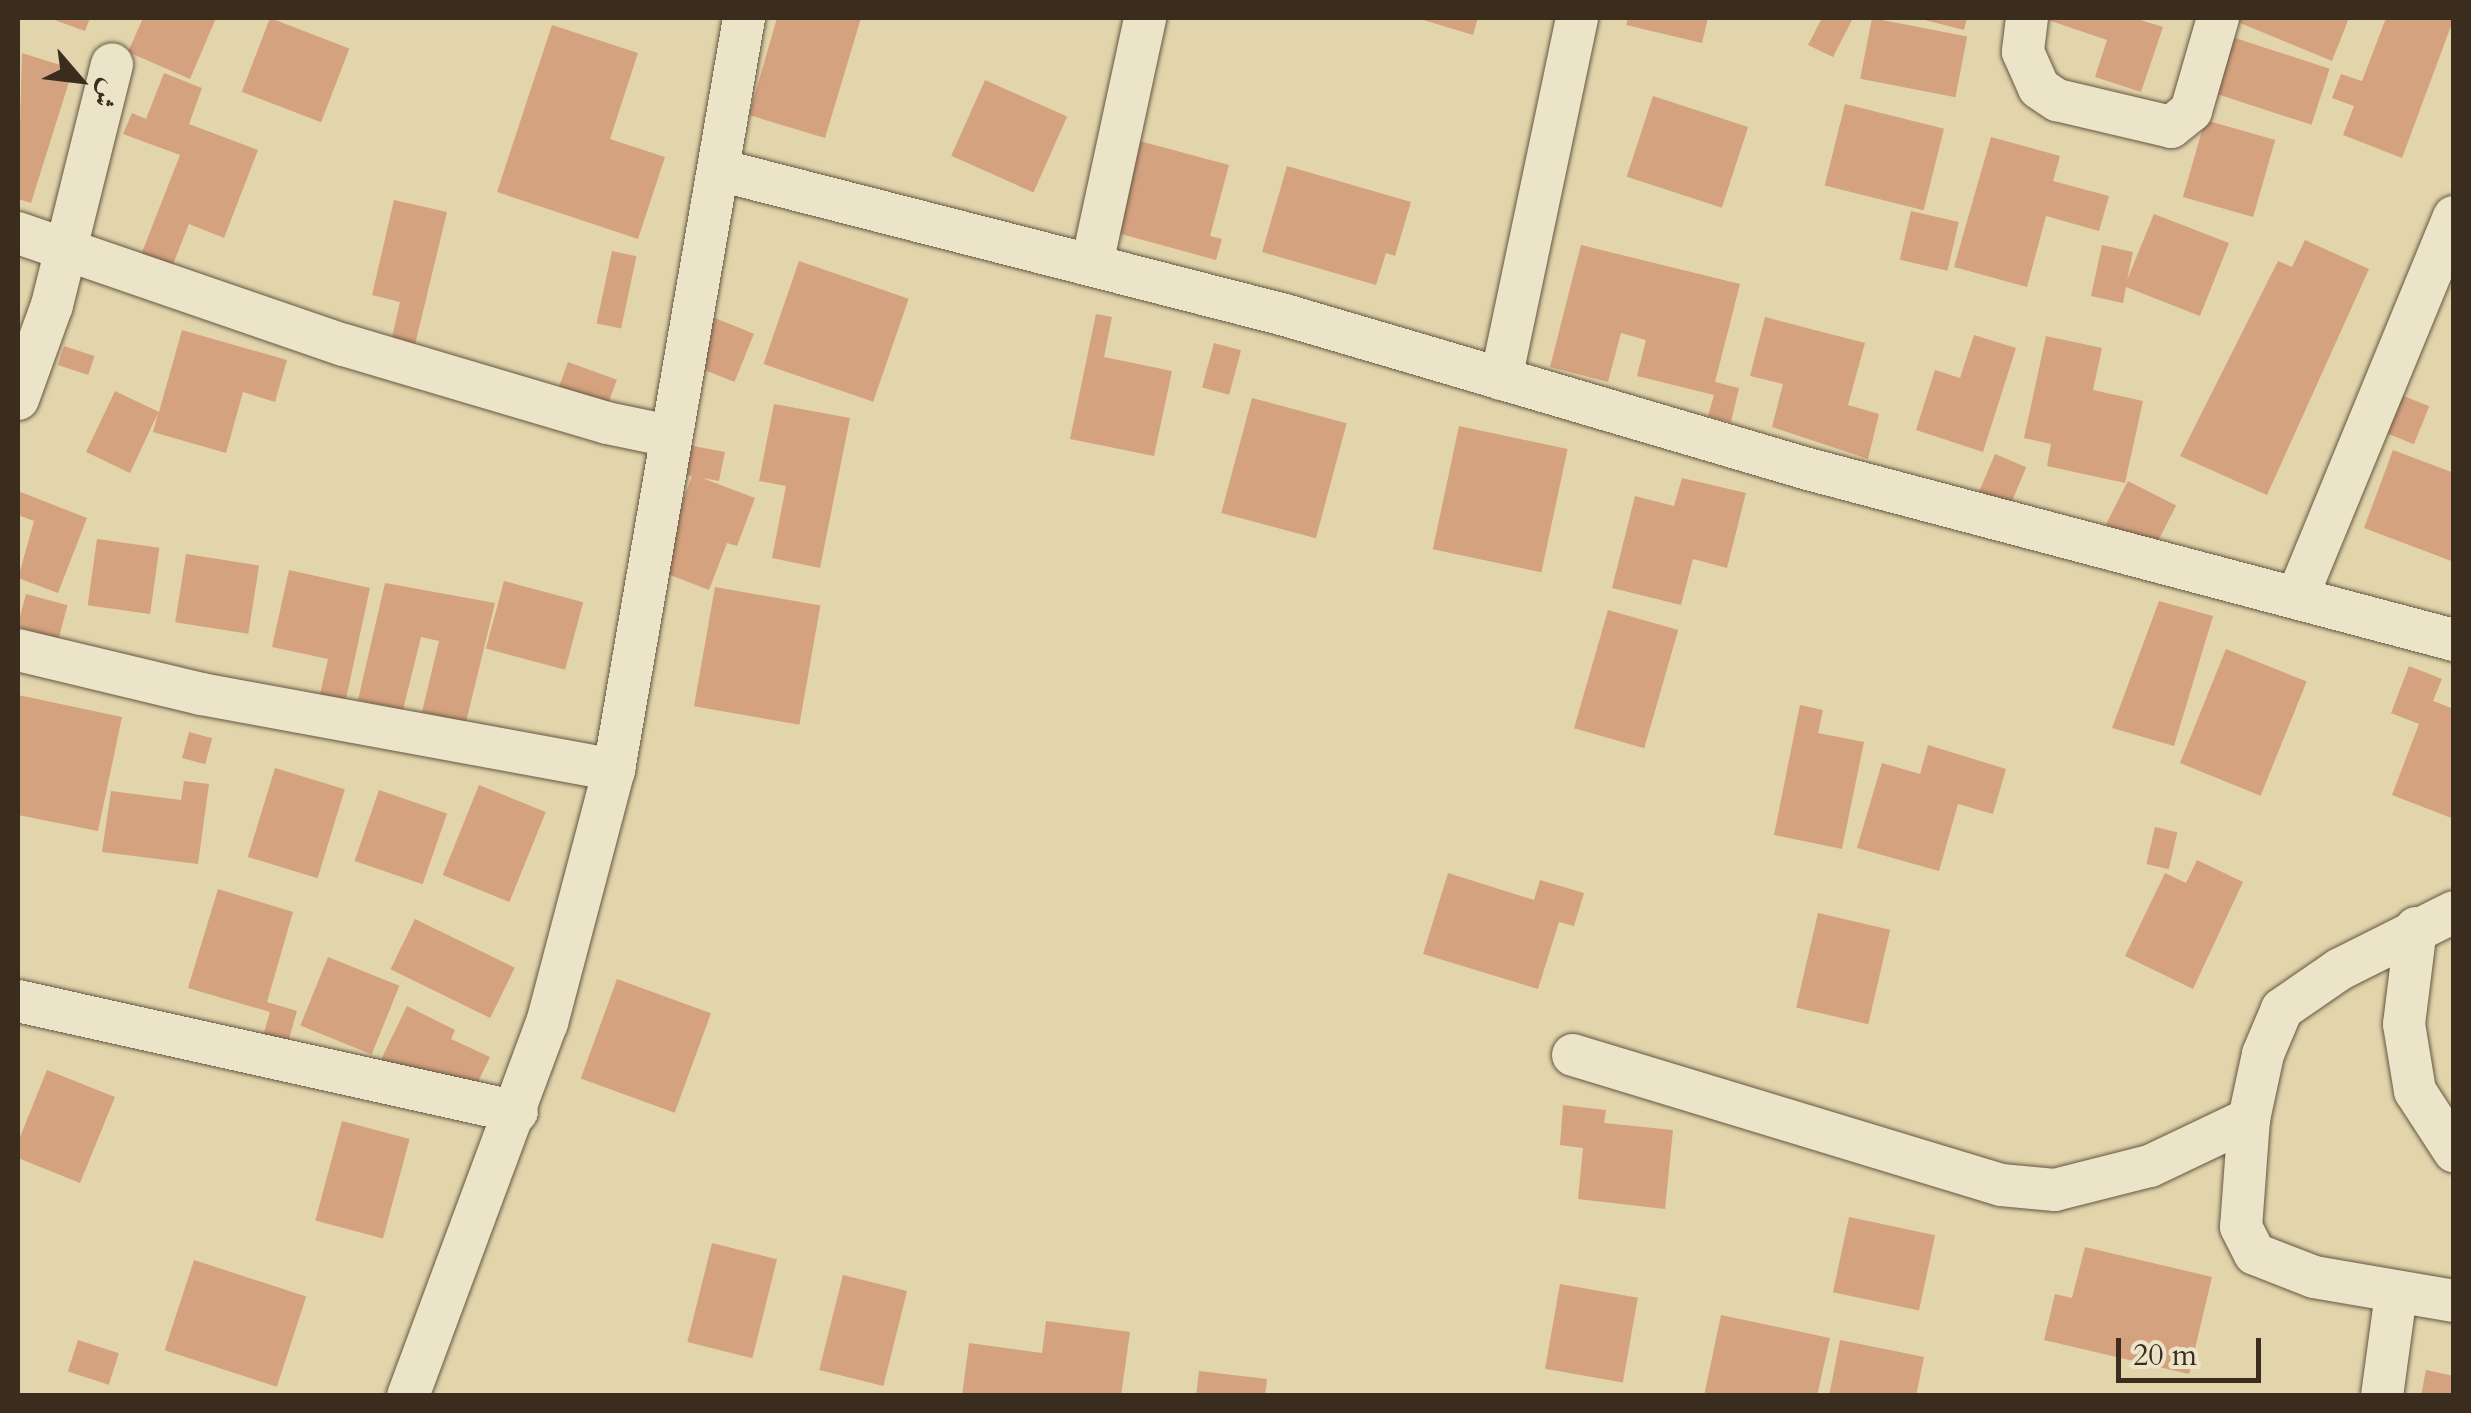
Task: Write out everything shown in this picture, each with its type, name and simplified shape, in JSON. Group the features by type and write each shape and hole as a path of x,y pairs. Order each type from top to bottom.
{"street":[{"path":"408,1396 474,1204 517,1112 614,770 744,18"},
{"path":"1092,264 1145,18"},
{"path":"1502,379 1577,18"},
{"path":"2027,18 2023,52 2040,88 2057,100 2171,127 2191,110 2218,18"},
{"path":"18,399 65,247 112,64"},
{"path":"718,170 1092,264 1808,470 2298,594 2454,640"},
{"path":"2298,594 2454,216"},
{"path":"18,233 344,345 607,423 670,436"},
{"path":"18,650 201,694 614,770"},
{"path":"2435,920 2282,1009 2262,1054 2248,1118 2241,1227 2255,1254 2314,1277 2396,1294 2454,1300"},
{"path":"2435,920 2404,1024 2415,1091 2454,1151"},
{"path":"18,1000 517,1112"},
{"path":"1573,1055 2001,1184 2037,1188 2100,1182 2150,1166 2248,1118"},
{"path":"2382,1396 2396,1294"}],"building":[{"path":"49,18 90,18 85,31"},
{"path":"143,18 216,18 190,79 128,52"},
{"path":"270,18 349,48 321,122 242,92"},
{"path":"777,18 861,18 825,138 749,115"},
{"path":"1417,18 1478,18 1473,35"},
{"path":"1628,18 1708,18 1702,43 1626,25"},
{"path":"1822,18 1853,18 1833,57 1808,45"},
{"path":"1872,18 1967,37 1955,97 1860,79"},
{"path":"1917,18 1967,18 1964,30"},
{"path":"2042,18 2134,18 2163,27 2141,92 2095,77 2107,40"},
{"path":"2228,18 2349,18 2332,61"},
{"path":"2386,18 2454,18 2402,158 2343,135 2354,106 2332,98 2341,74 2362,81"},
{"path":"552,25 638,53 610,139 665,157 638,239 497,192"},
{"path":"2226,35 2330,69 2311,125 2208,91"},
{"path":"22,53 73,69 31,203 18,199"},
{"path":"164,73 202,88 189,124 258,150 224,238 189,224 168,277 137,265 180,155 123,134 132,113 146,119"},
{"path":"985,80 1067,117 1033,192 951,156"},
{"path":"1653,96 1748,127 1722,208 1627,177"},
{"path":"1845,104 1944,129 1924,210 1825,186"},
{"path":"2205,120 2275,140 2253,217 2183,197"},
{"path":"1991,137 2060,156 2053,181 2109,196 2099,231 2046,216 2027,287 1954,267"},
{"path":"1136,140 1229,165 1210,236 1222,239 1216,260 1110,231"},
{"path":"1287,166 1411,202 1395,256 1386,253 1376,285 1262,252"},
{"path":"394,200 447,212 412,357 389,351 400,302 372,295"},
{"path":"1911,211 1959,222 1947,271 1900,260"},
{"path":"2154,214 2229,243 2200,316 2126,287 2123,303 2091,296 2102,245 2133,252 2127,280"},
{"path":"2305,240 2369,269 2267,495 2180,456 2278,261 2292,267"},
{"path":"1581,245 1740,284 1715,382 1739,388 1731,422 1708,416 1714,395 1637,376 1646,340 1621,333 1608,382 1550,367"},
{"path":"612,251 636,256 621,329 597,323"},
{"path":"799,261 909,299 873,402 764,364"},
{"path":"1096,314 1112,317 1104,357 1172,371 1154,456 1070,439"},
{"path":"1765,317 1865,343 1848,405 1879,414 1868,459 1772,427 1783,384 1750,376"},
{"path":"715,318 754,334 734,382 696,366"},
{"path":"182,330 287,360 275,402 243,392 226,453 153,432 158,413 130,473 86,452 115,391 159,412"},
{"path":"1974,335 2016,348 1983,452 1916,430 1935,370 1960,378"},
{"path":"2046,336 2102,348 2093,390 2143,401 2125,483 2047,466 2051,444 2024,438"},
{"path":"1214,343 1241,350 1229,395 1202,387"},
{"path":"64,346 94,356 88,375 58,365"},
{"path":"568,362 617,380 607,406 558,388"},
{"path":"2394,392 2429,406 2414,444 2379,430"},
{"path":"1252,398 1347,423 1316,538 1221,513"},
{"path":"774,404 850,418 820,568 772,558 786,486 759,481"},
{"path":"1459,426 1568,449 1541,572 1433,549"},
{"path":"683,444 725,452 719,481 702,478 755,498 737,546 727,543 709,590 657,570 692,476 677,473"},
{"path":"2393,450 2454,473 2454,562 2364,528"},
{"path":"1995,454 2026,467 2010,505 1979,492"},
{"path":"1682,478 1746,493 1727,568 1693,559 1681,605 1612,588 1635,496 1674,506"},
{"path":"2128,481 2176,506 2154,549 2106,525"},
{"path":"18,491 87,518 58,593 18,578 34,521 18,515"},
{"path":"97,539 159,548 150,614 88,605"},
{"path":"186,554 259,566 248,634 175,622"},
{"path":"289,570 370,588 346,699 320,694 328,659 272,647"},
{"path":"504,581 583,602 565,670 486,649"},
{"path":"385,583 495,603 466,722 422,712 439,641 421,637 403,710 358,700"},
{"path":"715,587 820,606 799,725 694,706"},
{"path":"26,594 68,605 59,638 18,627"},
{"path":"2159,601 2213,616 2174,746 2112,728"},
{"path":"1608,610 1678,630 1644,748 1574,728"},
{"path":"2226,649 2307,682 2261,796 2180,763"},
{"path":"2409,666 2442,679 2433,701 2454,709 2454,819 2392,795 2419,724 2391,713"},
{"path":"18,695 122,717 98,831 18,815"},
{"path":"1800,705 1823,710 1818,733 1864,742 1842,849 1774,835"},
{"path":"189,732 212,738 205,764 182,758"},
{"path":"1928,745 2006,769 1993,814 1958,804 1939,871 1857,848 1882,763 1920,774"},
{"path":"275,768 345,789 318,878 248,857"},
{"path":"184,781 209,784 198,864 102,852 111,791 181,800"},
{"path":"479,785 546,812 509,902 443,875"},
{"path":"379,790 447,813 423,884 355,861"},
{"path":"2155,827 2177,832 2169,869 2146,864"},
{"path":"2197,860 2243,882 2193,989 2125,956 2165,873 2186,883"},
{"path":"1448,873 1534,900 1540,880 1584,893 1574,926 1559,922 1538,989 1423,954"},
{"path":"218,889 293,912 267,1002 297,1011 284,1056 259,1049 270,1012 188,988"},
{"path":"1818,913 1890,930 1868,1024 1796,1008"},
{"path":"415,919 515,968 490,1018 390,969"},
{"path":"328,957 399,986 372,1054 300,1026"},
{"path":"617,979 711,1013 675,1113 581,1079"},
{"path":"407,1006 455,1030 451,1039 490,1057 464,1111 376,1070"},
{"path":"47,1070 115,1097 80,1183 18,1158 18,1142"},
{"path":"1563,1105 1606,1110 1604,1123 1673,1130 1665,1209 1578,1199 1583,1148 1560,1145"},
{"path":"342,1121 410,1139 383,1239 315,1220"},
{"path":"1849,1217 1935,1235 1919,1311 1833,1292"},
{"path":"712,1243 777,1259 752,1358 687,1342"},
{"path":"2085,1247 2212,1277 2189,1374 2044,1340 2055,1294 2072,1298"},
{"path":"194,1260 306,1296 277,1387 165,1350"},
{"path":"843,1275 907,1291 883,1386 819,1370"},
{"path":"1560,1284 1638,1298 1623,1382 1545,1369"},
{"path":"1721,1315 1830,1338 1817,1396 1704,1396"},
{"path":"1046,1321 1130,1332 1121,1396 962,1396 969,1343 1042,1353"},
{"path":"78,1340 119,1353 109,1385 68,1371"},
{"path":"1840,1340 1924,1357 1916,1396 1829,1396"},
{"path":"2426,1370 2454,1376 2454,1396 2421,1396"},
{"path":"1199,1371 1267,1379 1265,1396 1196,1396"}]}
